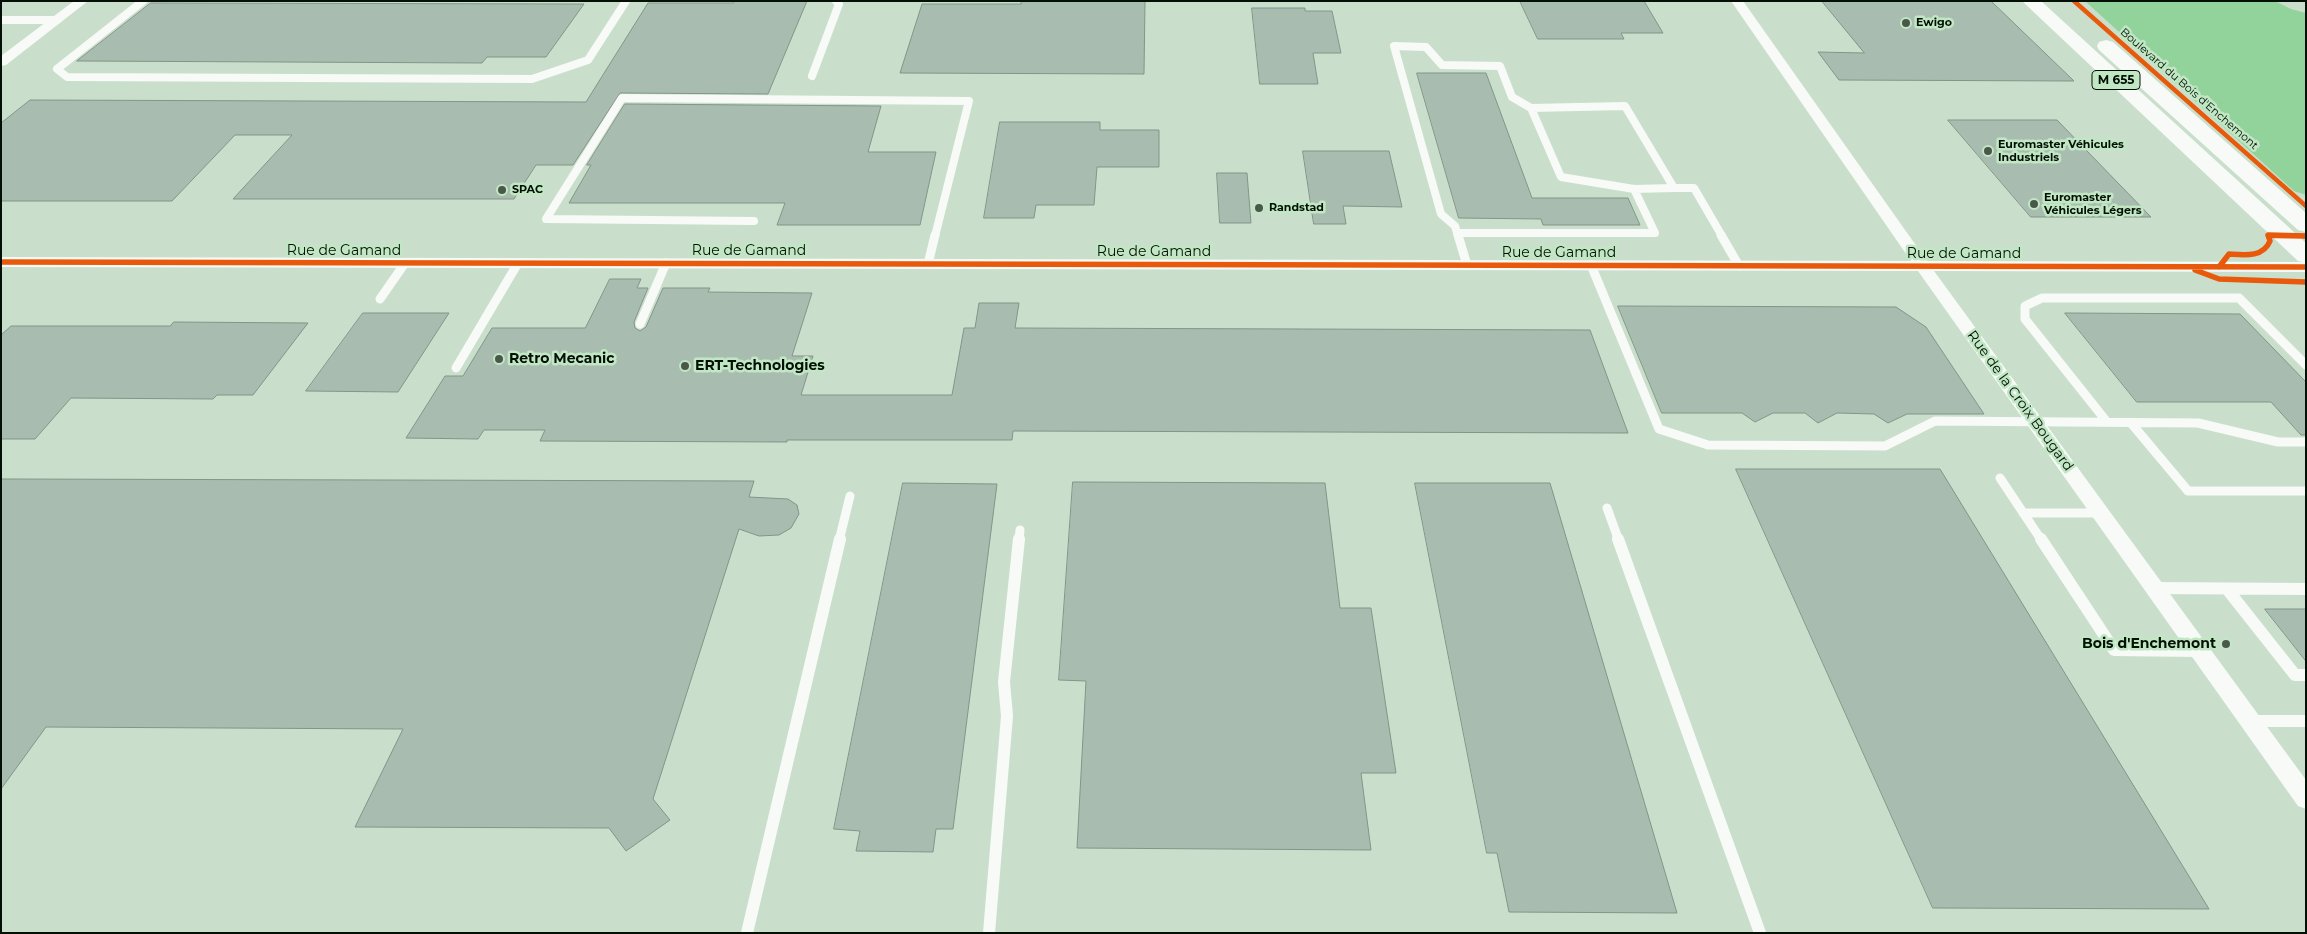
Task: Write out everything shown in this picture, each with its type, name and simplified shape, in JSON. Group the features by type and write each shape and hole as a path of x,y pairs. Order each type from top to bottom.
{"main road":[{"name":"M 655","path":"2031,1 2306,256"},
{"name":"Boulevard du Bois d'Enchemont","path":"2056,1 2306,225"}],"street":[{"path":"1,62 82,1"},
{"name":"Rue de la Croix Bougard","path":"1736,1 1922,266 2102,513 2306,799"},
{"name":"Rue de Gamand","path":"1,262 2306,267"}],"lane":[{"path":"143,1 57,69 67,77 532,79 588,60 626,1"},
{"path":"812,76 839,4 836,1"},
{"path":"1,20 57,20"},
{"path":"1467,265 1455,226 1441,214 1394,46 1426,47 1442,65 1500,66 1512,97 1531,108 1625,106 1674,189"},
{"path":"754,220 546,219 622,98 969,101 928,264"},
{"path":"1531,108 1561,177 1634,189 1694,188 1739,266"},
{"path":"1457,234 1655,233 1634,189"},
{"path":"380,299 405,263"},
{"path":"456,368 518,263"},
{"path":"640,324 666,263"},
{"path":"1591,265 1659,429 1708,445 1885,446 1935,421 2198,423 2278,442 2306,442"},
{"path":"2107,422 2026,319 2025,306 2042,298 2239,298 2306,365"},
{"path":"2131,423 2188,491 2306,491"},
{"path":"2000,478 2114,650 2200,652"},
{"path":"747,933 850,496"},
{"path":"1607,508 1760,933"},
{"path":"2024,513 2102,513"},
{"path":"989,933 1007,716 1004,682 1020,530"},
{"path":"2155,588 2306,589"},
{"path":"2227,589 2295,675 2306,675"},
{"path":"2249,721 2306,722"}],"green space":[{"path":"2085,1 2275,1 2291,9 2306,13 2306,195 2294,191"}],"building":[{"path":"734,1 807,1 768,94 620,93 573,165 536,165 514,199 233,199 292,135 235,135 172,201 1,201 1,123 30,100 586,102 648,3 733,3"},
{"path":"1021,1 1145,1 1144,74 900,73 922,4 1021,4"},
{"path":"1520,1 1644,1 1663,33 1621,33 1624,39 1538,39"},
{"path":"1822,1 1991,1 2074,81 1839,80 1818,52 1864,53"},
{"path":"151,3 584,4 546,57 487,57 482,63 77,61"},
{"path":"1252,8 1305,8 1305,11 1332,11 1341,53 1313,53 1318,84 1260,84"},
{"path":"1417,73 1486,73 1532,198 1628,198 1640,225 1543,225 1541,219 1459,218"},
{"path":"625,104 881,106 868,152 936,152 920,225 777,225 785,203 569,203 591,165 587,165"},
{"path":"1948,120 2057,120 2151,217 2031,217"},
{"path":"1000,122 1100,122 1100,130 1159,130 1159,167 1097,167 1094,205 1036,205 1034,218 984,218"},
{"path":"1303,151 1389,151 1402,207 1343,206 1346,224 1314,224"},
{"path":"1217,173 1247,173 1251,223 1220,223"},
{"path":"610,279 641,279 637,288 648,288 634,322 635,328 640,331 646,327 663,288 710,288 708,292 812,293 792,356 813,356 801,395 952,395 964,328 975,328 979,303 1019,303 1015,328 1590,330 1628,433 1013,431 1012,440 787,440 787,442 540,441 545,430 484,430 478,439 406,438 445,376 463,376 492,328 585,328"},
{"path":"1618,306 1896,307 1926,327 1984,414 1907,414 1888,423 1874,414 1837,413 1818,423 1805,413 1773,413 1755,422 1742,413 1662,413"},
{"path":"363,313 449,313 398,392 306,391"},
{"path":"2065,313 2240,314 2306,382 2306,435 2301,435 2271,402 2137,402"},
{"path":"174,322 308,323 253,395 217,395 213,399 71,398 35,439 1,439 1,335 11,326 170,326"},
{"path":"1736,469 1940,469 2209,909 1933,908"},
{"path":"1,479 754,481 749,497 788,499 797,505 799,514 791,528 779,535 759,536 739,529 653,799 670,820 626,851 609,828 355,827 403,729 46,727 1,789"},
{"path":"1073,482 1325,483 1340,608 1371,608 1396,773 1361,773 1371,850 1077,848 1086,681 1059,680"},
{"path":"903,483 997,484 953,829 936,829 933,852 856,851 860,831 834,829"},
{"path":"1415,483 1550,483 1677,913 1509,912 1497,853 1487,853"},
{"path":"2265,609 2306,609 2306,661"}],"cycle path":[{"path":"2074,1 2306,206"},
{"path":"2219,267 2229,254 2253,254 2264,250 2270,241 2268,235 2306,236"},
{"path":"1,262 2306,267"},
{"path":"2195,270 2219,279 2306,282"}],"place":[{"name":"Ewigo","path":"1906,23"},
{"name":"Euromaster Véhicules Industriels","path":"1988,151"},
{"name":"SPAC","path":"502,190"},
{"name":"Euromaster Véhicules Légers","path":"2034,204"},
{"name":"Randstad","path":"1259,208"},
{"name":"Retro Mecanic","path":"499,359"},
{"name":"ERT-Technologies","path":"685,366"},
{"name":"Bois d'Enchemont","path":"2226,644"}]}
